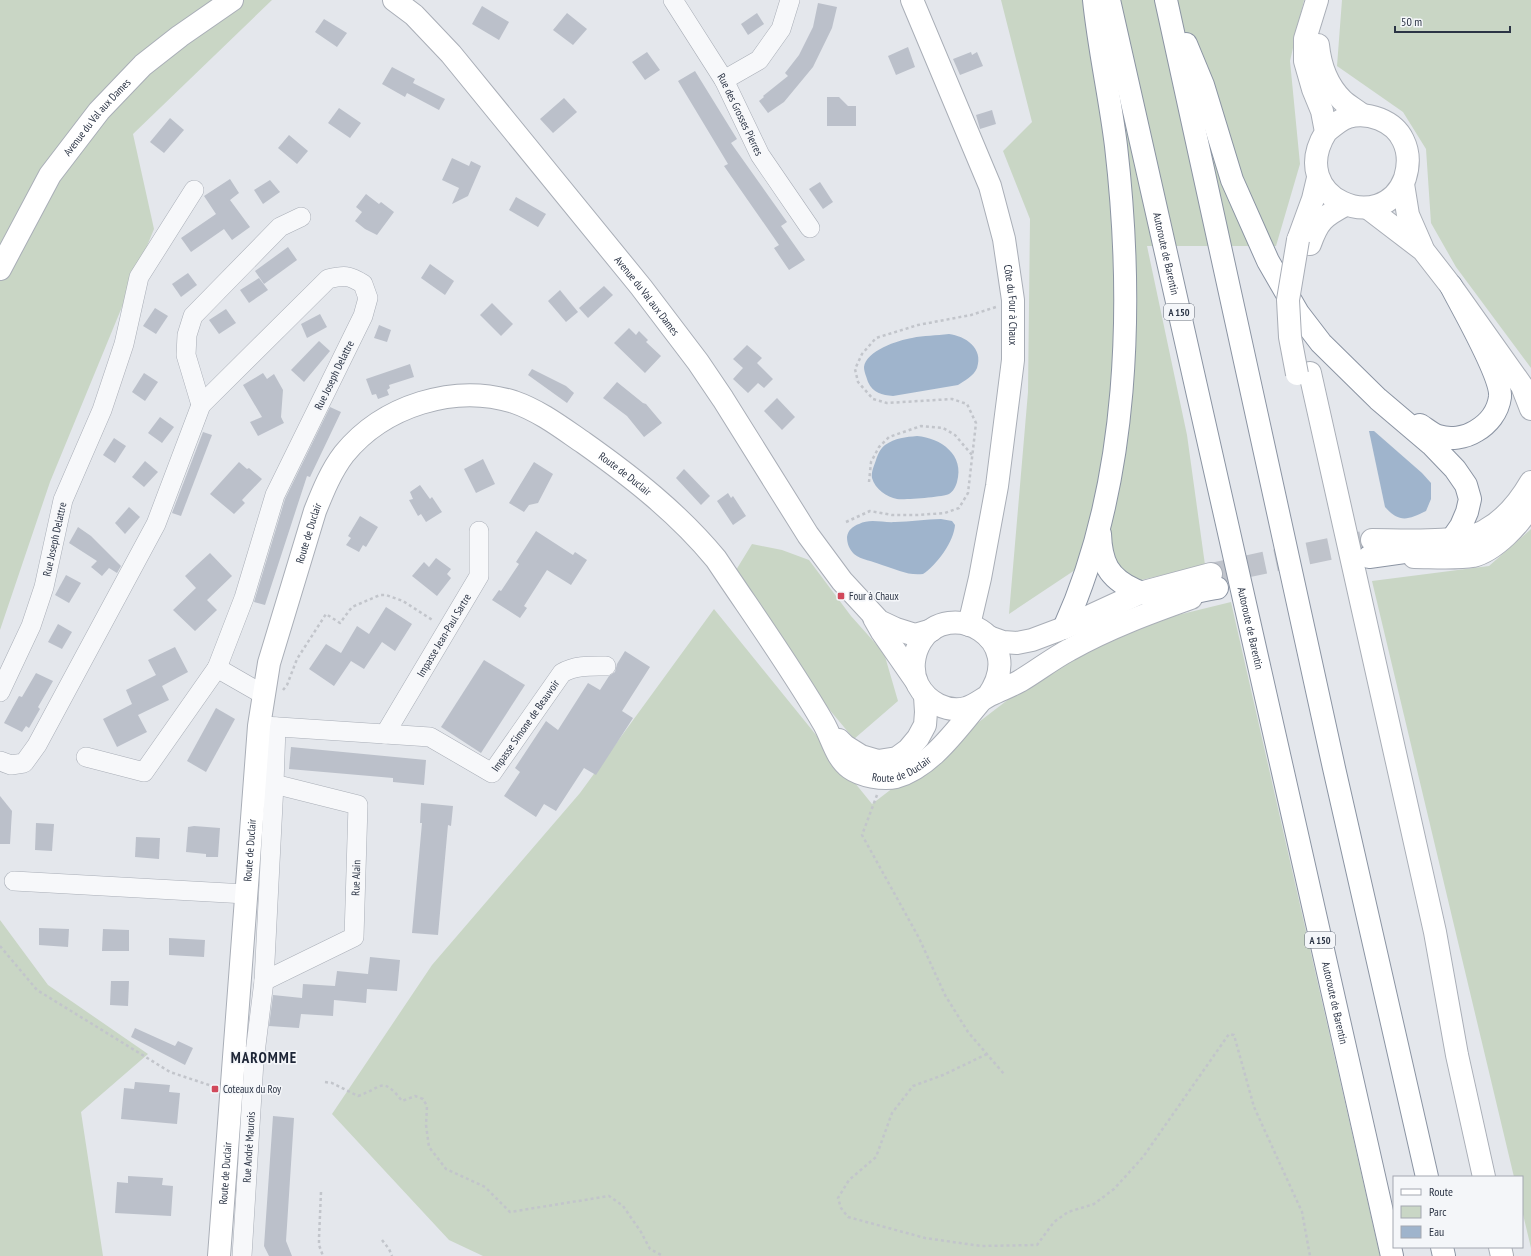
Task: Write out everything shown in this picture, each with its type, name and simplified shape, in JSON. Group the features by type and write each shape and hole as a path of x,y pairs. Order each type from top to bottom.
{"main road":[{"name":"Avenue du Val aux Dames","path":"0,269 50,175 99,111 143,66 180,36 232,0"},
{"name":"Avenue du Val aux Dames","path":"394,0 414,15 451,54 640,287 698,362 723,399 808,535 842,581 879,621 896,629 916,634 932,630"},
{"name":"Côte du Four à Chaux","path":"912,0 990,186 1004,239 1013,300 1013,360 997,486 980,578 969,625"},
{"path":"1064,628 1075,604 1106,504 1118,419 1125,328 1122,225 1116,145 1098,36 1094,0"},
{"name":"Autoroute de Barentin","path":"1109,0 1392,1256"},
{"path":"1168,0 1203,84 1232,180 1268,261 1298,313 1321,343 1378,399 1431,444 1455,469 1466,485 1470,499 1467,512 1461,526 1452,539 1440,547 1370,549 1434,558 1474,556 1496,544 1515,528 1531,503"},
{"path":"1168,0 1336,776 1427,1176"},
{"path":"1317,1 1317,38 1320,60 1327,80 1342,100 1362,115"},
{"path":"1317,1 1305,39 1305,61 1313,89 1322,111 1326,132"},
{"path":"1318,178 1334,199 1345,205 1356,208 1368,208 1382,204 1394,196 1403,184 1408,169 1408,153 1402,138 1392,126 1378,118 1362,115 1349,117 1336,123 1326,132 1319,142 1316,154 1318,178 1304,242 1301,303 1303,374 1435,932 1457,1055 1484,1176"},
{"path":"1403,184 1408,215 1423,250 1451,286 1522,386 1531,409"},
{"path":"1304,242 1330,214 1345,205"},
{"path":"1368,208 1423,250"},
{"path":"1378,399 1437,436 1452,438 1470,435 1485,426 1495,412 1500,397 1497,383 1488,359 1451,286"},
{"name":"Route de Duclair","path":"219,1256 246,894 268,726 264,693 269,663 315,511 328,480 344,455 357,440 370,430 396,413 410,406 448,397 480,396 513,402 532,410 558,425 644,488 670,510 716,559 824,724 838,754 849,768 871,776 883,778 896,777 913,770 933,755 949,740 983,700"},
{"path":"1452,539 1466,537 1485,531 1504,518 1519,500 1531,482"},
{"path":"983,700 995,686 999,673 999,660 996,648 989,638 980,630 969,625 956,623 944,624 932,630 922,640 915,653 914,668 921,689 937,704 951,709 965,708 983,700 1019,681 1069,650 1113,627 1214,581 1158,597 1126,586 1115,579 1106,565 1101,549 1100,526"},
{"path":"989,638 1003,642 1017,643 1032,640 1064,628 1140,592"},
{"name":"Avenue du Val aux Dames","path":"871,614 921,689"},
{"name":"Route de Duclair","path":"824,724 844,746 860,756 878,760 897,758 908,750 918,738 924,725 926,712 921,689"}],"street":[{"name":"Rue des Grosses Pierres","path":"673,0 724,80 760,155 810,228"},
{"path":"724,80 759,60 781,29 790,0"},
{"name":"Rue Joseph Delattre","path":"0,692 33,619 44,587 63,500 102,410 124,344 139,277 194,190"},
{"path":"200,406 186,355 187,335 193,316 280,227 301,217"},
{"name":"Rue Joseph Delattre","path":"0,761 11,765 24,762 37,745 156,524 200,406 328,279 340,276 352,277 363,284 368,298 363,316 276,495 244,598 217,668 144,772 86,757"},
{"name":"Impasse Jean-Paul Sartre","path":"385,734 479,576 479,531"},
{"name":"Impasse Simone de Beauvoir","path":"268,726 430,737 492,773 562,673 570,669 588,666 606,666"},
{"path":"217,668 264,693"},
{"path":"234,1051 254,1061 264,981 274,784 268,726"},
{"name":"Rue Alain","path":"264,981 354,937 358,805 274,784"},
{"path":"14,880 246,894"},
{"name":"Rue André Maurois","path":"242,1256 254,1061"}],"path":[{"path":"846,522 870,511 892,515 918,515 945,513 959,508 968,493 976,423 967,404 952,399 887,403 873,399 858,382 855,368 862,354 876,338 918,325 971,316 1013,300"},
{"path":"869,482 871,462 878,447 889,437 921,426 943,428 955,435 972,456"},
{"path":"264,693 281,692 287,685 297,659 326,614 340,623 352,607 380,595 391,596 403,601 440,625 446,632"},
{"path":"883,778 862,835 919,938 945,996 968,1032 1004,1074"},
{"path":"0,946 37,990 170,1072 213,1087 231,1088"},
{"path":"987,1054 943,1075 914,1086 892,1113 876,1157 849,1180 838,1198 841,1208 848,1217 926,1238 981,1246 1038,1245 1054,1222 1068,1212 1094,1204 1114,1189 1139,1162 1229,1034 1234,1035 1254,1107 1302,1212 1310,1256"},
{"path":"326,1082 332,1083 358,1096 383,1084 388,1085 402,1101 416,1096 423,1099 427,1106 426,1125 430,1147 446,1169 485,1187 510,1212 609,1196 623,1206 641,1232 650,1249 663,1256"},
{"path":"322,1192 319,1246 323,1256"},
{"path":"382,1240 392,1256"}],"green space":[{"path":"0,0 272,0 133,134 154,229 50,482 0,630"},
{"path":"1001,0 1304,0 1290,61 1300,164 1276,246 1147,246 1187,435 1205,565 1137,581 1084,564 1009,614 1028,392 1030,219 1003,151 1032,122"},
{"path":"1342,0 1531,0 1531,368 1456,267 1431,223 1426,149 1403,112 1337,66"},
{"path":"1531,529 1531,1248 1523,1214 1523,1176 1514,1176 1372,581 1489,566"},
{"path":"752,544 782,550 809,560 851,616 884,653 898,701 854,739 823,702 733,575"},
{"path":"1231,602 1380,1256 483,1256 449,1240 332,1114 432,965 580,793 714,609 872,804 1048,669 1137,625"},
{"path":"0,920 48,985 148,1054 81,1112 103,1256 0,1256"}],"water":[{"path":"949,334 967,340 972,344 978,355 977,368 966,380 958,385 893,396 878,393 872,389 864,371 864,367 866,361 876,351 906,339 921,336"},
{"path":"1369,431 1374,431 1422,473 1431,483 1431,499 1426,511 1409,518 1399,518 1385,507"},
{"path":"917,436 926,437 942,444 954,456 958,464 959,472 956,485 949,494 924,498 897,499 882,492 876,486 872,478 872,474 880,450 897,439"},
{"path":"941,519 952,521 955,525 952,538 939,559 923,574 907,573 860,558 852,552 848,544 847,537 850,530 863,522 901,522"}],"building":[{"path":"818,3 837,7 832,28 813,67 784,102 768,113 759,101 788,76 785,73 799,55 813,27"},
{"path":"482,6 509,22 499,40 472,24"},
{"path":"567,13 587,29 573,45 553,30"},
{"path":"757,13 764,24 748,35 741,24"},
{"path":"324,19 347,33 337,47 315,32"},
{"path":"908,47 915,67 896,75 888,56"},
{"path":"647,52 660,70 645,80 632,62"},
{"path":"971,52 972,55 977,52 983,66 960,75 953,59"},
{"path":"392,67 415,79 413,83 445,99 439,110 407,93 405,97 382,84"},
{"path":"695,71 737,139 731,143 787,222 781,226 805,260 789,270 774,248 779,245 724,166 728,164 678,81"},
{"path":"827,97 839,97 848,106 856,106 856,126 827,126"},
{"path":"564,98 577,112 553,133 540,119"},
{"path":"339,108 361,123 350,138 328,123"},
{"path":"992,110 996,124 980,129 976,115"},
{"path":"170,118 184,130 164,153 150,142"},
{"path":"289,135 308,151 297,164 278,148"},
{"path":"452,158 469,166 471,161 481,166 468,196 452,204 459,188 442,180"},
{"path":"230,179 239,193 230,200 250,227 232,240 224,229 191,252 181,238 216,214 204,196"},
{"path":"270,180 280,192 263,204 254,190"},
{"path":"820,182 833,202 823,209 809,189"},
{"path":"366,194 379,204 381,202 394,212 377,235 365,229 355,221 362,212 356,207"},
{"path":"516,197 546,214 538,227 509,210"},
{"path":"288,247 297,260 264,284 255,271"},
{"path":"430,264 454,281 445,295 421,278"},
{"path":"188,273 197,285 181,297 172,284"},
{"path":"259,278 268,290 249,303 240,290"},
{"path":"604,286 613,295 588,318 579,308"},
{"path":"560,290 578,312 566,322 548,301"},
{"path":"492,303 513,324 501,336 480,315"},
{"path":"155,308 168,316 156,334 143,326"},
{"path":"226,309 236,323 219,334 209,320"},
{"path":"320,314 327,327 307,338 301,324"},
{"path":"379,325 391,330 387,342 374,338"},
{"path":"629,328 636,335 639,331 648,340 646,342 661,356 645,373 614,343"},
{"path":"319,341 330,351 304,382 291,370"},
{"path":"747,345 762,358 757,363 773,379 764,388 758,383 748,393 733,379 743,368 733,359"},
{"path":"410,364 414,377 389,385 390,388 387,390 389,395 378,399 376,394 372,395 366,379"},
{"path":"532,369 566,386 574,393 567,403 528,375"},
{"path":"144,373 158,382 145,401 132,392"},
{"path":"263,373 267,379 274,374 283,390 281,417 284,423 258,436 250,422 262,417 243,385"},
{"path":"617,382 646,404 662,423 644,437 627,416 603,398"},
{"path":"777,398 795,417 782,430 764,411"},
{"path":"330,407 341,412 310,477 307,476 265,605 254,602 285,499"},
{"path":"160,417 174,427 162,443 148,433"},
{"path":"203,432 212,435 181,516 172,513"},
{"path":"114,438 126,446 115,463 103,455"},
{"path":"483,459 495,484 476,493 464,469"},
{"path":"145,461 158,472 144,487 132,477"},
{"path":"239,462 262,479 242,500 245,503 234,514 210,494"},
{"path":"534,462 553,474 538,503 529,505 524,512 509,503"},
{"path":"684,469 710,496 701,505 676,478"},
{"path":"420,485 430,499 432,497 442,512 426,522 421,514 418,516 409,500 413,499 410,492"},
{"path":"728,493 731,498 733,496 746,516 733,525 717,501"},
{"path":"129,507 140,517 125,534 115,523"},
{"path":"360,516 378,527 366,547 363,545 359,552 346,545 351,538 348,536"},
{"path":"78,527 91,536 121,566 117,573 109,568 102,576 91,567 97,561 69,543"},
{"path":"536,531 573,555 575,552 587,560 571,585 547,570 524,606 527,608 520,618 492,600 499,590 501,591 519,564 516,562"},
{"path":"210,553 232,576 207,600 217,610 195,631 173,610 196,588 185,576"},
{"path":"436,558 451,569 447,574 451,578 437,596 412,576 424,562 429,567"},
{"path":"66,575 81,583 69,603 55,595"},
{"path":"386,607 412,624 395,651 382,642 364,669 351,661 334,686 309,669 326,644 341,653 357,626 369,634"},
{"path":"58,624 72,632 62,649 48,642"},
{"path":"175,647 188,672 162,686 169,700 138,715 147,732 117,747 103,719 132,704 126,690 156,675 148,660"},
{"path":"625,651 650,667 622,711 633,718 596,775 584,768 556,811 544,804 536,817 504,796 520,772 515,768 546,721 558,730 588,683 600,690 609,676 615,672 617,664"},
{"path":"484,660 525,685 481,753 441,727"},
{"path":"36,673 53,681 38,707 40,709 29,728 26,726 22,732 4,723 19,696 22,697"},
{"path":"216,708 235,719 206,772 187,761"},
{"path":"291,747 426,760 424,785 393,782 393,778 289,769"},
{"path":"0,796 12,811 10,844 0,844"},
{"path":"421,803 453,806 451,826 448,825 438,935 412,933 422,823 420,823"},
{"path":"36,823 54,824 52,851 35,850"},
{"path":"188,827 220,828 218,857 206,857 206,854 186,852"},
{"path":"136,837 160,838 159,859 135,857"},
{"path":"39,928 69,929 68,947 39,945"},
{"path":"103,929 129,930 129,951 102,951"},
{"path":"169,938 205,940 204,957 169,955"},
{"path":"370,957 400,960 397,991 367,989 366,1003 334,1000 333,1016 301,1014 299,1028 269,1026 273,995 302,998 303,984 335,986 337,971 368,974"},
{"path":"111,981 129,981 128,1006 110,1005"},
{"path":"135,1028 175,1046 178,1041 193,1048 185,1065 131,1037"},
{"path":"135,1082 170,1085 169,1092 180,1093 177,1124 121,1119 124,1088 134,1089"},
{"path":"273,1116 294,1118 286,1241 292,1256 269,1256 264,1246"},
{"path":"128,1176 163,1178 162,1185 173,1186 171,1216 115,1213 117,1182 128,1183"}],"tunnel":[{"path":"1211,574 1372,540"}],"place":[{"name":"Four à Chaux","path":"841,596"},
{"name":"Coteaux du Roy","path":"215,1089"}],"district":[{"name":"MAROMME","path":"264,1058"}]}
